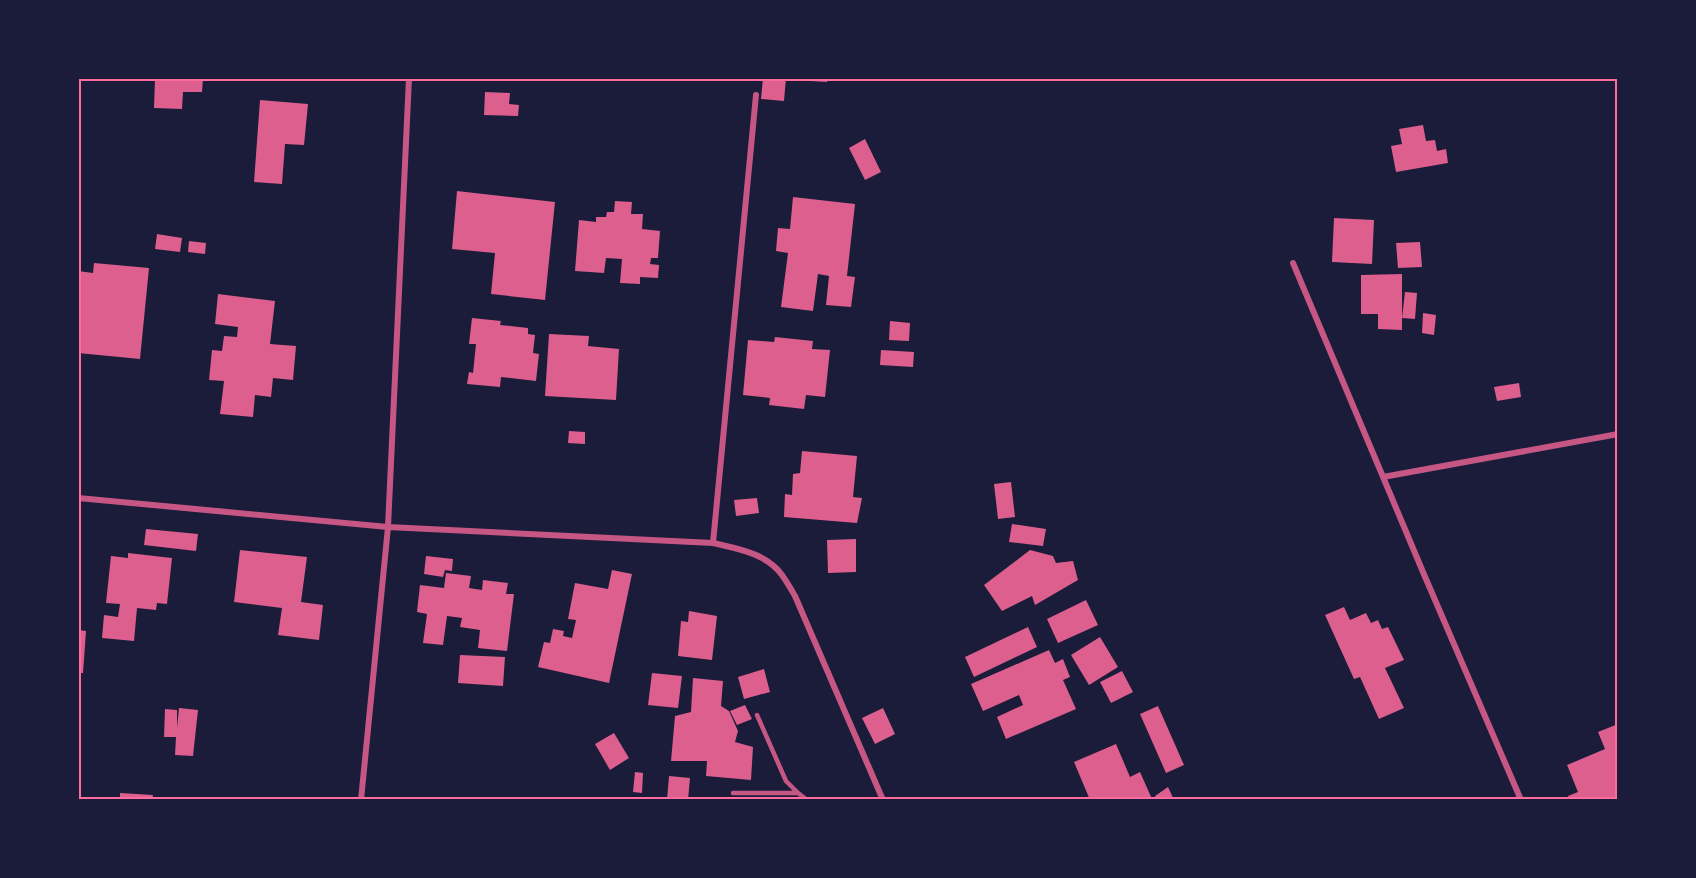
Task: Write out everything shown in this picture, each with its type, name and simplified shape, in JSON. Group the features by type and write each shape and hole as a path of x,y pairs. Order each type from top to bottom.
{"street":[{"path":"361,800 388,527 409,78"},
{"path":"713,543 756,95"},
{"path":"1293,263 1521,800"},
{"path":"1383,477 1618,434"},
{"path":"78,498 388,527 713,543 743,550 765,559 781,574 795,596 883,800"}],"lane":[{"path":"757,715 786,781 807,800"},
{"path":"733,793 798,793"}],"building":[{"path":"155,78 203,78 202,92 183,92 182,109 154,108"},
{"path":"763,78 786,78 784,101 761,99"},
{"path":"795,78 828,78 827,82 795,80"},
{"path":"485,92 510,93 509,104 519,105 518,116 484,115"},
{"path":"260,100 308,104 304,145 285,144 282,184 254,182"},
{"path":"1423,125 1426,141 1435,140 1437,151 1446,149 1448,163 1396,172 1391,146 1402,144 1399,129"},
{"path":"865,139 881,172 865,180 849,148"},
{"path":"457,191 555,202 545,300 491,294 495,253 452,249"},
{"path":"793,197 855,204 847,276 855,277 851,307 826,305 829,276 818,274 813,311 781,307 788,253 776,251 778,228 790,229"},
{"path":"615,201 632,202 631,214 643,214 642,229 660,231 658,258 651,258 650,264 659,265 658,278 640,277 640,284 620,283 622,259 606,258 604,273 575,271 579,220 596,222 596,217 606,217 607,212 614,212"},
{"path":"1334,218 1374,220 1372,264 1332,262"},
{"path":"157,234 182,238 180,252 155,249"},
{"path":"189,241 206,243 205,254 188,252"},
{"path":"1420,242 1422,267 1398,268 1396,243"},
{"path":"94,263 149,268 140,359 78,353 78,271 93,273"},
{"path":"1402,274 1402,330 1378,329 1378,314 1361,314 1361,275"},
{"path":"1405,292 1417,293 1415,319 1402,318"},
{"path":"218,294 275,301 270,344 296,346 293,380 273,378 271,397 255,395 253,417 220,414 224,381 209,380 212,350 222,351 224,336 237,337 238,327 215,324"},
{"path":"1423,313 1436,315 1434,335 1422,333"},
{"path":"472,318 501,321 500,325 528,328 528,334 535,335 533,353 539,354 536,381 501,377 500,387 467,384 469,372 473,373 476,344 469,344"},
{"path":"890,321 910,323 909,341 889,340"},
{"path":"549,334 589,336 588,346 619,349 616,400 545,396"},
{"path":"775,337 813,341 812,349 830,350 825,397 806,395 804,409 769,405 770,398 743,395 748,340 774,342"},
{"path":"881,350 914,352 913,367 880,365"},
{"path":"1519,383 1521,397 1497,401 1494,387"},
{"path":"569,431 585,432 585,444 568,443"},
{"path":"802,451 857,456 853,497 862,498 857,523 784,517 785,494 792,495 793,474 800,473"},
{"path":"1011,482 1015,517 998,519 994,484"},
{"path":"757,498 759,513 736,516 734,500"},
{"path":"1012,524 1046,529 1043,546 1009,542"},
{"path":"146,529 198,534 196,551 144,545"},
{"path":"856,539 856,572 828,573 827,540"},
{"path":"240,550 307,557 301,602 323,605 319,640 278,635 282,608 234,602"},
{"path":"1030,550 1053,556 1056,563 1073,561 1078,580 1035,605 1032,596 1002,611 984,585"},
{"path":"128,553 172,558 167,604 157,603 156,610 137,608 134,641 102,638 104,615 118,617 120,604 106,603 111,556 128,558"},
{"path":"426,556 453,559 452,571 445,570 443,577 424,574"},
{"path":"612,570 632,574 609,683 538,667 544,642 550,643 553,629 564,631 563,636 572,638 576,620 568,619 575,583 608,589"},
{"path":"446,573 471,576 469,588 482,590 483,580 508,583 506,594 514,594 507,651 478,648 480,630 460,627 462,618 447,616 443,645 423,643 427,614 417,612 420,585 444,588"},
{"path":"1086,600 1098,625 1058,643 1047,619"},
{"path":"1344,607 1350,620 1366,613 1371,623 1378,620 1382,629 1388,627 1404,660 1385,668 1404,708 1379,719 1360,677 1354,679 1325,615"},
{"path":"689,611 717,616 712,660 678,656 681,621 688,622"},
{"path":"1028,627 1037,647 974,677 965,657"},
{"path":"78,630 86,631 83,673 78,673"},
{"path":"1100,637 1118,667 1089,685 1071,655"},
{"path":"1049,650 1055,663 1063,659 1070,677 1063,680 1076,709 1006,739 997,717 1023,705 1019,695 983,711 971,684"},
{"path":"460,655 505,657 503,686 458,683"},
{"path":"764,669 770,692 744,699 738,677"},
{"path":"1122,671 1133,692 1111,703 1100,682"},
{"path":"652,673 682,676 678,708 648,705"},
{"path":"693,678 723,681 721,706 729,711 738,731 735,742 753,747 751,780 706,776 707,761 671,761 675,716 691,712"},
{"path":"745,705 752,719 737,725 730,711"},
{"path":"1158,706 1184,765 1166,773 1140,714"},
{"path":"179,708 198,710 193,756 175,755 176,737 164,737 165,709 177,710 177,728"},
{"path":"883,708 895,734 875,744 862,718"},
{"path":"1618,724 1618,800 1570,800 1568,796 1578,792 1567,765 1605,749 1598,732"},
{"path":"614,733 629,758 610,770 595,744"},
{"path":"1116,744 1130,777 1140,772 1152,799 1090,800 1074,762"},
{"path":"635,772 643,773 642,793 633,792"},
{"path":"669,776 690,778 688,800 667,800"},
{"path":"1168,787 1174,800 1156,800 1155,796"},
{"path":"120,793 153,795 152,800 120,800"}]}
